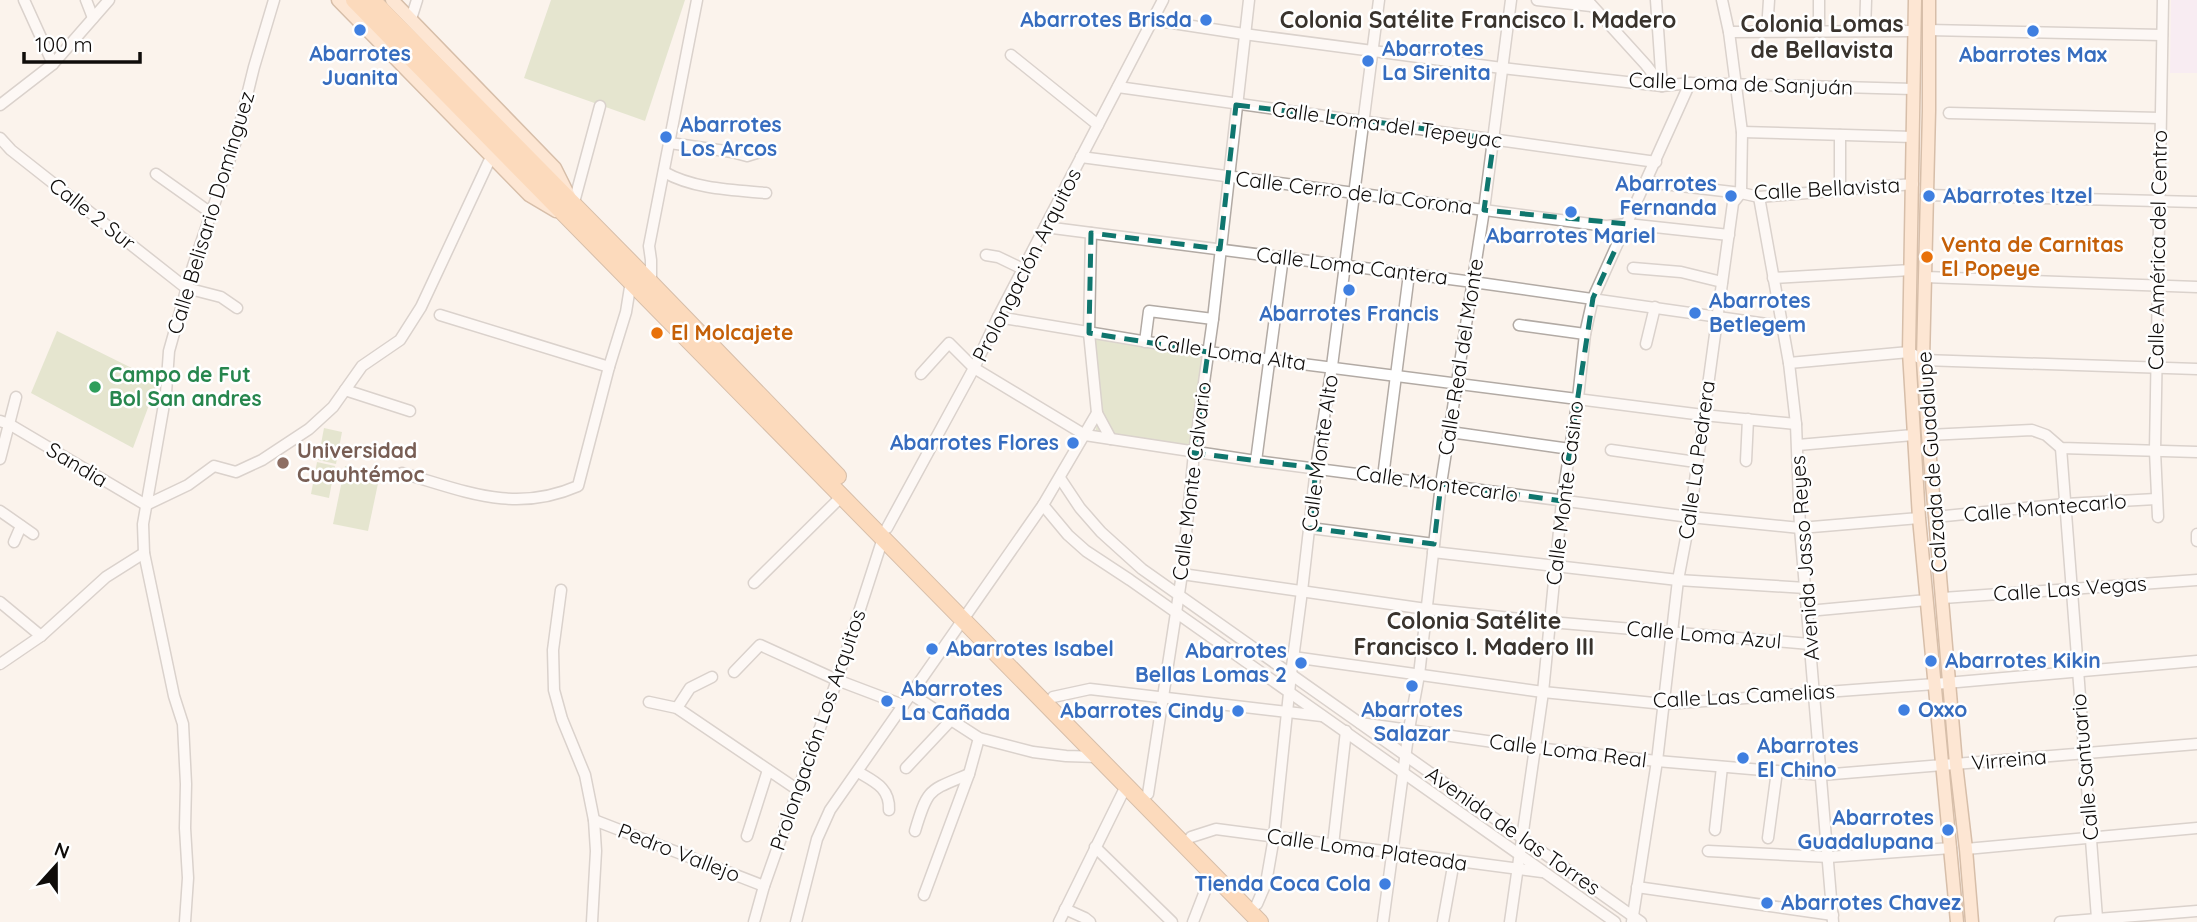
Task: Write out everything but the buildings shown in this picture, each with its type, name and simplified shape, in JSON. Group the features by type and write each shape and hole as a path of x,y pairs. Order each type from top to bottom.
{"highway":[{"path":"354,0 442,80"},
{"path":"372,0 442,80 966,616 1098,757 1260,922"},
{"path":"649,290 842,496 885,533"},
{"path":"966,616 1053,696 1274,922"}],"main road":[{"path":"338,0 528,195 571,212"},
{"path":"392,0 555,168 571,212"},
{"name":"Calzada de Guadalupe","path":"1915,0 1909,352 1919,518 1957,922"},
{"name":"Calzada de Guadalupe","path":"1929,0 1928,30 1939,112 1926,195 1923,360 1956,764 1972,922"}],"street":[{"path":"24,0 53,64"},
{"path":"86,0 93,18"},
{"path":"0,105 53,64 109,0"},
{"name":"Calle Belisario Domínguez","path":"185,922 188,878 183,724 174,696 144,554 143,524 166,393 169,351 186,288 235,144 274,0"},
{"path":"411,19 416,0"},
{"path":"402,473 490,498 524,500 552,495 578,486 626,312 633,274 649,246 697,0"},
{"name":"Prolongación Arquitos","path":"885,533 974,368 1163,0"},
{"name":"Calle Monte Calvario","path":"1148,794 1182,574 1194,453 1213,319 1227,176 1249,0"},
{"name":"Calle Monte Alto","path":"1257,904 1266,883 1273,837 1316,468 1332,366 1379,0"},
{"name":"Calle Real del Monte","path":"1383,922 1419,674 1441,484 1484,210 1511,0"},
{"path":"1537,0 1589,3 1662,86"},
{"path":"1656,0 1662,86"},
{"name":"Calle La Pedrera","path":"1635,920 1637,887 1657,761 1678,580 1690,517 1733,203 1741,193 1742,132 1729,32 1722,0"},
{"path":"1768,31 1769,0"},
{"path":"1819,0 1819,31"},
{"path":"1866,0 1866,31"},
{"name":"Calle América del Centro","path":"2158,517 2155,451 2163,0"},
{"name":"Calle Loma de Sanjuán","path":"1153,20 1502,68 1662,86 1690,83 1913,89"},
{"path":"1928,30 2162,35"},
{"path":"1729,32 1914,31"},
{"path":"1011,55 1098,125"},
{"name":"Calle Monte Casino","path":"1510,922 1543,692 1562,500 1585,334 1593,298 1690,83"},
{"name":"Calle Loma del Tepeyac","path":"1118,87 1656,162"},
{"path":"571,212 600,106"},
{"path":"1939,112 2160,118"},
{"path":"1742,132 1913,137"},
{"path":"1840,135 1840,190"},
{"name":"Calle 2 Sur","path":"0,138 11,150 186,288"},
{"path":"670,143 747,156 760,152"},
{"name":"Calle Cerro de la Corona","path":"1081,157 1606,226 1627,224 1729,235"},
{"path":"146,505 188,485 214,466 236,472 262,460 309,429 334,407 362,366 400,340 411,325 491,158"},
{"path":"664,172 692,183 766,193"},
{"path":"156,174 211,213"},
{"path":"1646,182 1741,193"},
{"name":"Calle Bellavista","path":"1741,193 1759,197 1913,184"},
{"path":"1926,195 2197,202"},
{"name":"Avenida Jasso Reyes","path":"1759,197 1789,363 1796,424 1800,528 1833,919"},
{"name":"Calle Loma Cantera","path":"1045,227 1593,298 1782,326"},
{"path":"1091,233 1089,333 1097,412 1111,439"},
{"path":"626,312 649,290 652,260 649,246"},
{"path":"986,255 998,257 1023,270"},
{"path":"1256,461 1283,257"},
{"path":"1633,268 1681,272 1722,282"},
{"path":"1773,278 1911,270"},
{"path":"1383,477 1409,274"},
{"path":"1925,277 2197,287"},
{"path":"186,288 221,297 237,308"},
{"path":"1646,344 1655,307"},
{"path":"1145,342 1149,311 1213,319"},
{"path":"440,315 609,367"},
{"name":"Calle Loma Alta","path":"998,317 1208,352 1703,415 1796,424"},
{"path":"1519,325 1585,334"},
{"name":"Calle Montecarlo","path":"921,374 949,343 974,368 1086,435 1194,453 1690,517 1800,528 1919,518"},
{"path":"1789,363 1909,352 1923,360 2197,369"},
{"path":"345,390 410,411"},
{"path":"0,459 5,423 16,397"},
{"path":"796,922 817,839 830,810 1043,505 1097,412"},
{"path":"1746,461 1748,419"},
{"name":"Sandia","path":"5,423 146,505"},
{"path":"1928,435 2032,430 2046,435 2061,448 2197,452"},
{"path":"1450,432 1570,449"},
{"path":"1798,445 1913,435"},
{"name":"Calle Santuario","path":"2061,448 2091,838 2101,919"},
{"path":"1612,450 1696,462"},
{"name":"Avenida de las Torres","path":"1060,478 1101,532 1142,569 1635,920"},
{"path":"754,583 842,496"},
{"name":"Calle Montecarlo","path":"1935,517 2064,504 2156,499"},
{"name":"Avenida de las Torres","path":"1043,505 1068,535 1086,551 1615,922"},
{"path":"0,511 33,534"},
{"path":"14,542 21,526"},
{"path":"1310,527 1555,565 1678,580 1806,588"},
{"name":"Prolongación Los Arquitos","path":"754,922 885,533"},
{"path":"2197,534 2197,541"},
{"path":"0,664 41,636 106,577 144,554"},
{"name":"Calle Loma Azul","path":"1182,574 1426,609 1811,644"},
{"name":"Calle Las Vegas","path":"1943,597 2197,580"},
{"path":"561,590 553,650 554,690 562,719 585,775 594,820 596,851 592,922"},
{"path":"1808,611 1927,600"},
{"path":"0,602 41,636"},
{"path":"734,672 760,645 836,680 903,705"},
{"name":"Calle Las Camelias","path":"1293,657 1543,692 1664,704 2197,661"},
{"path":"677,708 690,688 712,677"},
{"path":"1053,696 1090,689 1325,717"},
{"path":"911,694 979,738 1033,752 1066,757 1098,757"},
{"path":"649,702 677,708 798,790"},
{"path":"906,768 951,720"},
{"name":"Calle Loma Real","path":"1360,723 1535,748 1722,768 1821,775"},
{"path":"1333,845 1346,731"},
{"path":"925,895 970,774 979,738"},
{"name":"Virreina","path":"1821,775 2197,744"},
{"path":"1715,830 1722,768"},
{"path":"747,836 768,770"},
{"path":"1768,838 1777,771"},
{"path":"858,772 885,790 890,799 890,810"},
{"path":"915,831 923,803 931,791 970,774"},
{"path":"1059,922 1126,786"},
{"name":"Pedro Vallejo","path":"594,820 764,886"},
{"path":"1966,849 2197,828"},
{"name":"Calle Loma Plateada","path":"1191,837 1216,829 1545,872"},
{"path":"1095,847 1171,922"},
{"path":"1708,851 1829,858 1951,849"},
{"path":"1443,922 1454,861"},
{"path":"1193,922 1212,873"},
{"path":"1637,887 1833,919"},
{"path":"1065,909 1090,922"},
{"path":"2060,922 2197,911"}],"highlighted area":[{"path":"1236,105 1363,120 1494,139 1484,210 1627,224 1593,298 1562,501 1441,484 1434,544 1310,528 1316,468 1194,453 1208,352 1089,333 1091,233 1220,249"}],"shaded area":[{"path":"2171,0 2197,0 2197,73 2170,73"}],"green space":[{"path":"551,0 685,0 645,121 524,78"},
{"name":"Campo de Fut Bol San andres","path":"57,331 158,381 133,448 31,393"},
{"path":"1094,337 1205,355 1191,446 1095,434 1098,417"},
{"path":"324,428 342,432 336,464 318,460"},
{"path":"317,462 335,466 329,498 311,494"},
{"path":"345,466 380,474 368,531 333,524"}],"place":[{"name":"Abarrotes Brisda","path":"1206,20"},
{"name":"Abarrotes Juanita","path":"360,30"},
{"name":"Abarrotes Max","path":"2033,31"},
{"name":"Abarrotes La Sirenita","path":"1368,61"},
{"name":"Abarrotes Los Arcos","path":"666,137"},
{"name":"Abarrotes Fernanda","path":"1731,196"},
{"name":"Abarrotes Itzel","path":"1929,196"},
{"name":"Abarrotes Mariel","path":"1571,212"},
{"name":"Venta de Carnitas El Popeye","path":"1927,257"},
{"name":"Abarrotes Francis","path":"1349,290"},
{"name":"Abarrotes Betlegem","path":"1695,313"},
{"name":"El Molcajete","path":"657,333"},
{"name":"Campo de Fut Bol San andres","path":"95,387"},
{"name":"Abarrotes Flores","path":"1073,443"},
{"name":"Universidad Cuauhtémoc","path":"283,463"},
{"name":"Abarrotes Isabel","path":"932,649"},
{"name":"Abarrotes Kikin","path":"1931,661"},
{"name":"Abarrotes Bellas Lomas 2","path":"1301,663"},
{"name":"Abarrotes Salazar","path":"1412,686"},
{"name":"Abarrotes La Cañada","path":"887,701"},
{"name":"Oxxo","path":"1904,710"},
{"name":"Abarrotes Cindy","path":"1238,711"},
{"name":"Abarrotes El Chino","path":"1743,758"},
{"name":"Abarrotes Guadalupana","path":"1948,830"},
{"name":"Tienda Coca Cola","path":"1385,884"},
{"name":"Abarrotes Chavez","path":"1767,903"}],"district":[{"name":"Colonia Satélite Francisco I. Madero","path":"1478,20"},
{"name":"Colonia Lomas de Bellavista","path":"1822,37"},
{"name":"Colonia Satélite Francisco I. Madero III","path":"1474,634"}]}
